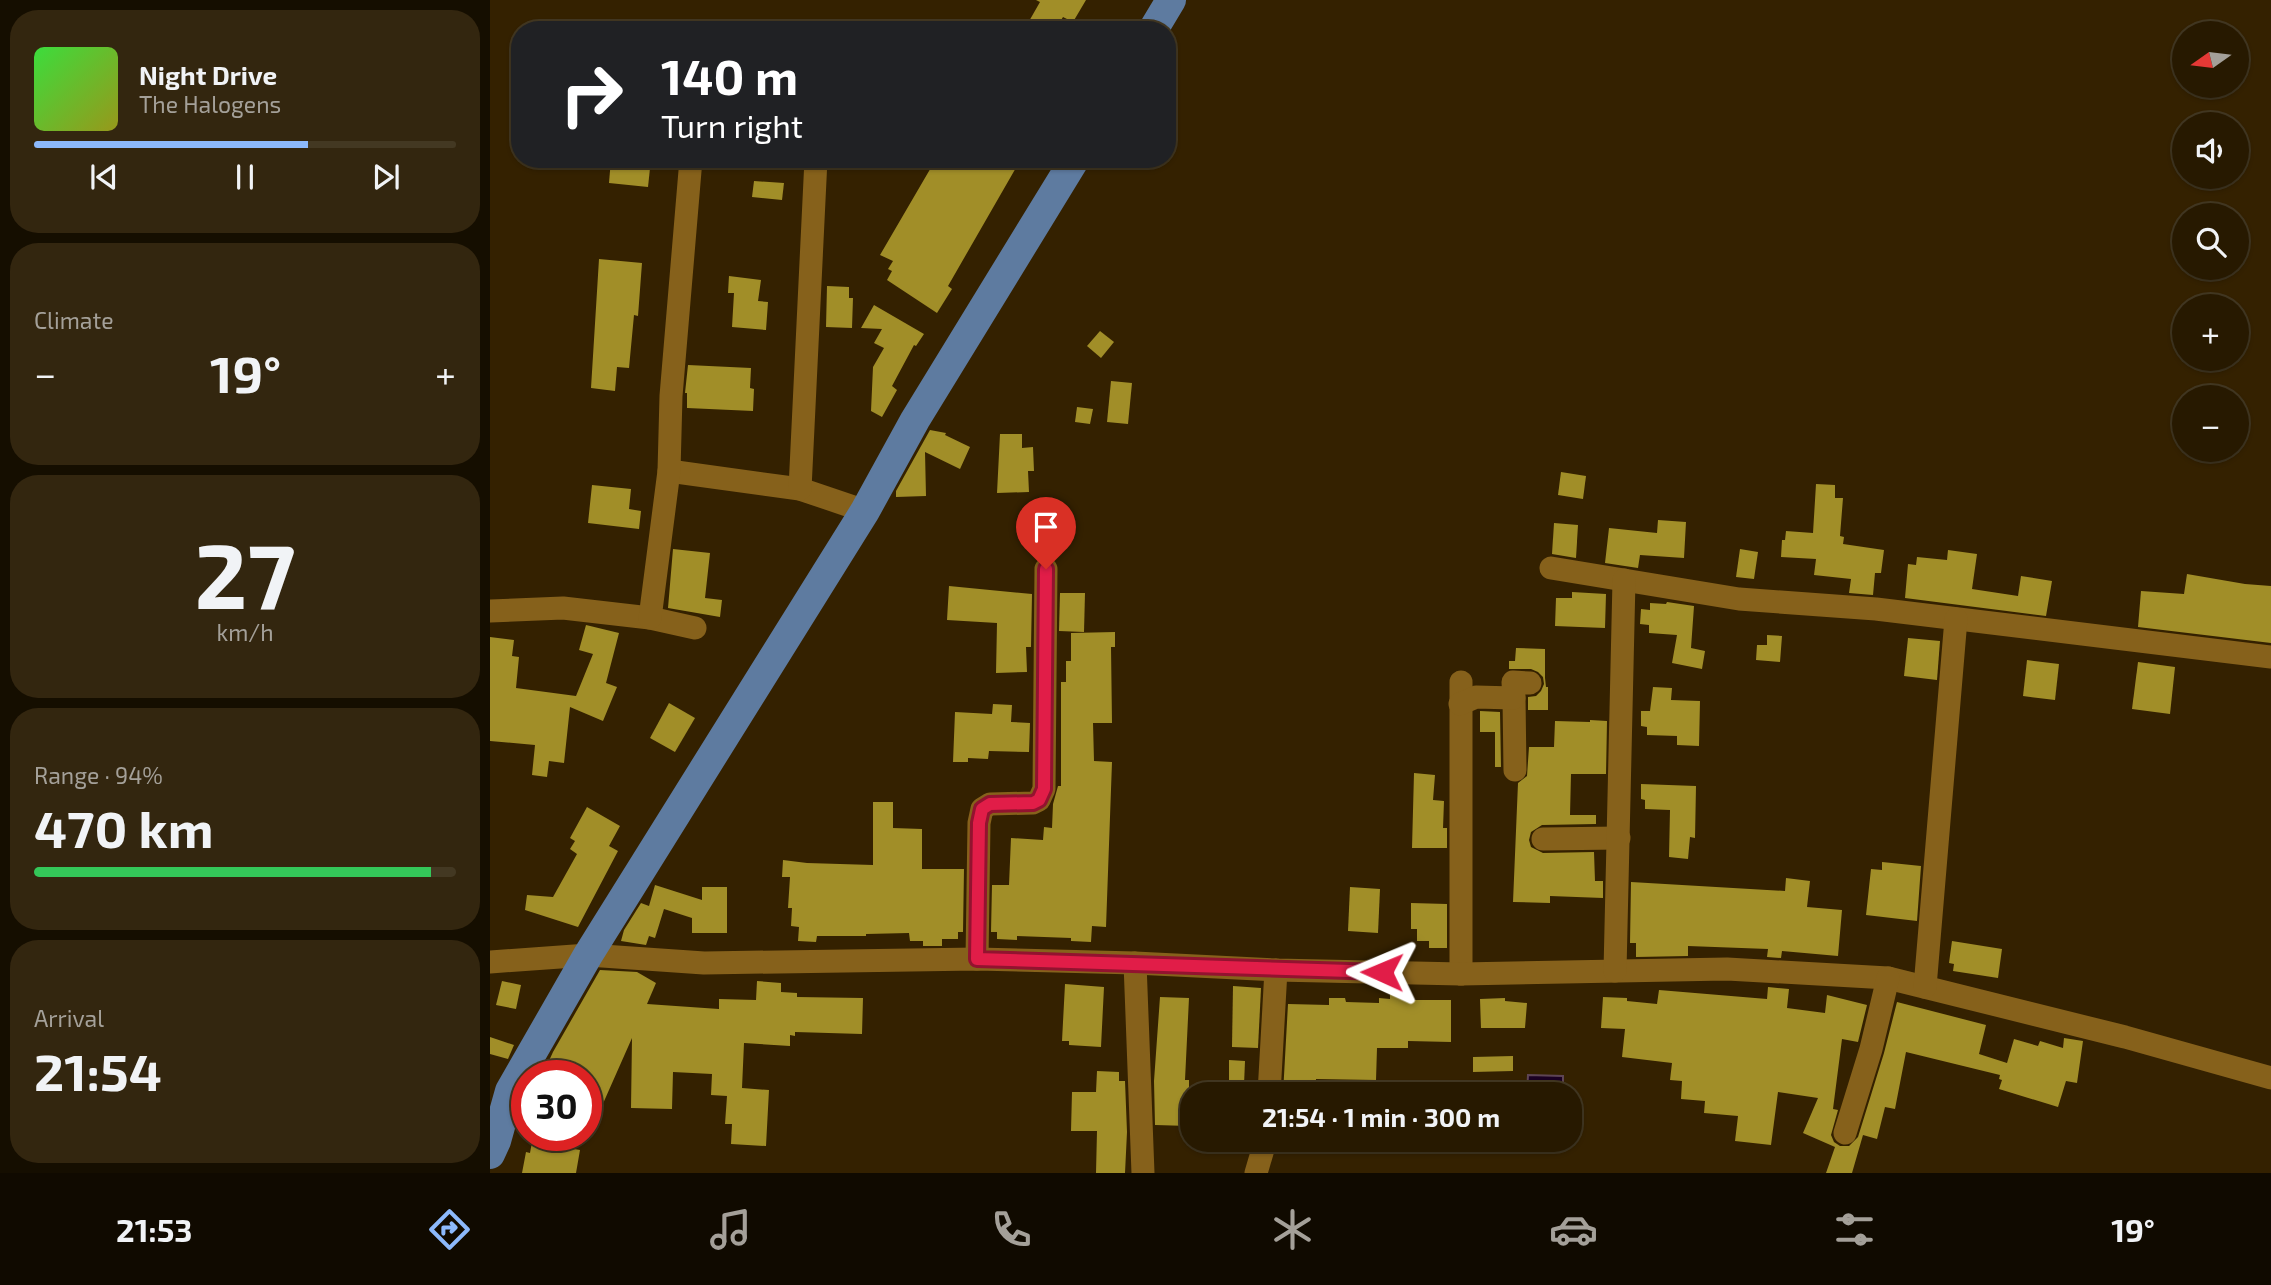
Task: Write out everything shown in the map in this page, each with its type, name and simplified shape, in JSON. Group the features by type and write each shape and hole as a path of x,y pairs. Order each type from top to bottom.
{"main road":[{"path":"1158,21 1171,0"},
{"path":"490,1154 510,1091 588,955 865,510 915,420 1069,168"}],"street":[{"path":"650,618 669,471 671,396 690,168"},
{"path":"800,489 816,168"},
{"path":"669,471 800,489 865,510"},
{"path":"1551,568 1739,599 1876,609 2271,657"},
{"path":"977,959 979,823 982,809 990,804 1033,803 1039,800 1044,789 1046,569"},
{"path":"1615,971 1623,580"},
{"path":"490,611 564,608 650,618 695,628"},
{"path":"1925,987 1956,619"},
{"path":"1461,974 1461,693 1476,698 1522,691 1515,770"},
{"path":"1543,839 1619,838"},
{"path":"490,962 588,955 704,963 977,959 1461,974 1727,969 1888,978 2125,1037 2271,1079"},
{"path":"1135,963 1143,1173"},
{"path":"1270,1082 1276,970"},
{"path":"1845,1133 1871,1049 1888,978"},
{"path":"1256,1173 1262,1152"}],"shaded area":[{"path":"1528,1075 1563,1076 1563,1082 1528,1082"}],"building":[{"path":"1036,0 1086,0 1074,21 1063,17 1061,21 1029,21 1040,2"},
{"path":"610,168 650,168 648,187 609,183"},
{"path":"931,168 1016,168 948,286 952,289 937,313 887,280 892,271 888,269 893,261 880,255"},
{"path":"754,181 784,183 782,200 752,197"},
{"path":"599,259 642,263 638,316 634,315 629,368 617,367 615,391 591,388"},
{"path":"729,276 761,280 758,301 768,302 766,330 732,327 734,293 728,293"},
{"path":"827,286 849,287 849,298 853,298 852,328 826,327"},
{"path":"874,305 924,334 916,346 914,345 892,386 897,390 882,417 871,411 873,367 884,348 874,343 882,329 861,328"},
{"path":"1100,331 1114,342 1101,358 1087,346"},
{"path":"688,365 751,368 753,411 687,408 685,393"},
{"path":"1111,381 1132,383 1128,424 1107,422"},
{"path":"1077,407 1093,409 1090,424 1075,422"},
{"path":"930,430 946,433 945,435 970,447 960,469 925,452 926,496 896,497 896,491"},
{"path":"1000,434 1022,434 1022,448 1033,447 1034,471 1028,471 1029,492 997,493"},
{"path":"1561,472 1586,476 1583,499 1558,495"},
{"path":"1816,484 1835,485 1835,498 1843,498 1840,536 1844,537 1843,544 1884,550 1881,573 1875,573 1873,595 1849,593 1851,579 1814,575 1816,559 1781,557 1782,540 1785,540 1786,531 1813,533"},
{"path":"592,485 631,489 629,509 641,511 639,529 588,523"},
{"path":"1658,520 1686,522 1684,558 1640,555 1638,568 1605,563 1609,528 1657,533"},
{"path":"1554,523 1578,525 1576,558 1552,554"},
{"path":"673,549 710,553 705,598 722,600 720,617 668,608"},
{"path":"1740,549 1758,552 1754,579 1736,577"},
{"path":"1948,550 1977,554 1972,589 2018,596 2021,576 2052,581 2046,616 1905,598 1908,564 1916,565 1917,557 1947,560"},
{"path":"2187,574 2271,586 2271,643 2138,627 2141,591 2184,594"},
{"path":"949,586 1032,594 1031,647 1026,647 1027,672 996,673 997,623 947,620"},
{"path":"1572,592 1606,594 1605,628 1555,626 1556,598 1572,598"},
{"path":"1060,593 1085,593 1084,632 1059,631"},
{"path":"1667,602 1694,606 1691,648 1705,651 1702,669 1672,663 1677,635 1649,633 1649,625 1640,624 1641,609 1650,610 1650,603"},
{"path":"586,625 619,633 606,683 617,687 603,721 570,707 564,763 549,761 547,777 532,775 535,745 490,741 490,637 514,640 512,656 519,657 516,688 576,696 593,654 579,650"},
{"path":"1115,632 1115,647 1111,647 1112,723 1093,723 1094,761 1112,762 1106,927 1092,926 1091,942 1071,941 1071,938 1017,936 1017,940 997,939 997,932 991,932 992,885 1009,885 1011,838 1043,840 1044,827 1052,828 1053,804 1058,786 1061,786 1061,682 1066,682 1066,661 1071,661 1071,633"},
{"path":"1767,635 1782,636 1780,662 1756,660 1757,645 1767,645"},
{"path":"1908,638 1940,641 1937,680 1904,676"},
{"path":"1516,648 1545,649 1548,710 1528,710 1528,697 1536,696 1541,691 1543,677 1531,669 1509,669 1509,661 1515,661"},
{"path":"2027,660 2059,664 2055,700 2023,696"},
{"path":"2138,662 2175,667 2170,714 2132,709"},
{"path":"1653,687 1672,688 1671,700 1700,701 1699,746 1677,745 1677,736 1647,735 1647,727 1641,726 1641,711 1650,711"},
{"path":"669,703 695,718 675,752 650,738"},
{"path":"993,704 1012,705 1011,722 1030,723 1029,752 989,751 988,759 968,758 968,762 953,762 955,712 992,714"},
{"path":"1480,711 1500,712 1501,767 1495,767 1495,732 1480,732"},
{"path":"1555,721 1607,721 1606,774 1571,774 1570,815 1596,815 1596,824 1542,825 1531,832 1529,840 1531,847 1543,853 1594,852 1595,881 1603,881 1603,898 1550,896 1550,903 1513,902 1518,783 1527,776 1529,747 1554,747"},
{"path":"1414,773 1435,775 1433,800 1444,801 1443,828 1447,828 1447,848 1412,848"},
{"path":"1641,784 1696,786 1695,838 1690,837 1688,859 1669,857 1670,810 1645,809 1645,800 1641,799"},
{"path":"873,802 893,802 893,828 922,829 922,869 964,869 963,932 958,932 958,939 942,939 942,946 923,946 923,941 910,941 909,933 817,936 816,942 798,941 799,927 791,926 792,908 788,908 790,877 782,877 783,860 873,865"},
{"path":"587,807 620,826 609,846 618,851 578,927 525,910 527,895 553,897 577,854 570,849 575,841 570,838"},
{"path":"1882,862 1921,866 1917,921 1866,915 1871,869 1882,870"},
{"path":"1786,878 1810,881 1807,907 1842,910 1838,956 1782,951 1781,958 1767,957 1768,949 1688,946 1688,956 1636,957 1636,943 1630,943 1631,882 1785,891"},
{"path":"655,885 702,900 702,887 727,887 727,933 692,933 692,918 664,909 655,938 649,936 646,945 621,941 624,930 641,903 649,906"},
{"path":"1350,887 1380,889 1378,933 1348,931"},
{"path":"1411,903 1447,904 1447,948 1429,948 1429,941 1417,941 1417,929 1411,929"},
{"path":"1952,941 2002,949 1998,978 1953,971 1954,964 1949,963"},
{"path":"600,970 637,972 656,983 647,1004 719,1009 719,999 756,1000 757,981 781,983 781,992 797,993 797,997 863,998 862,1034 795,1032 795,1036 790,1035 790,1046 744,1043 742,1088 769,1090 766,1146 731,1144 732,1124 725,1124 727,1096 711,1095 712,1074 673,1072 672,1109 631,1108 632,1038 602,1106 602,1060 549,1060"},
{"path":"502,981 521,985 516,1009 496,1005"},
{"path":"1065,984 1104,987 1101,1047 1069,1045 1069,1041 1062,1041"},
{"path":"1233,986 1261,988 1258,1048 1232,1047"},
{"path":"1768,987 1789,989 1787,1008 1825,1013 1827,995 1867,1005 1858,1042 1842,1039 1833,1109 1838,1110 1831,1135 1834,1142 1840,1146 1849,1146 1858,1137 1897,1002 1986,1025 1979,1054 2007,1063 2014,1039 2038,1046 2040,1041 2063,1048 2064,1038 2083,1041 2077,1083 2066,1081 2058,1107 1999,1089 2002,1080 1999,1079 2000,1075 1906,1052 1895,1109 1885,1107 1877,1139 1863,1135 1852,1173 1826,1173 1835,1147 1803,1133 1818,1098 1778,1092 1771,1145 1735,1141 1738,1116 1704,1113 1705,1101 1681,1099 1682,1081 1670,1080 1672,1063 1622,1057 1625,1029 1601,1028 1603,997 1657,1004 1659,990 1767,999"},
{"path":"1390,990 1409,991 1408,1000 1451,1000 1451,1042 1408,1041 1408,1048 1377,1048 1376,1080 1316,1079 1316,1082 1284,1082 1288,1004 1329,1005 1329,998 1345,998 1346,1002 1379,1003 1379,998 1390,999"},
{"path":"1160,997 1189,998 1185,1080 1189,1082 1180,1082 1180,1126 1155,1125 1154,1081"},
{"path":"1505,998 1505,1001 1527,1003 1525,1028 1481,1028 1480,999"},
{"path":"490,1037 514,1045 508,1059 490,1054"},
{"path":"1513,1056 1513,1071 1473,1072 1473,1057"},
{"path":"1229,1060 1245,1061 1244,1082 1229,1082"},
{"path":"1097,1071 1119,1072 1119,1081 1125,1081 1125,1173 1096,1173 1097,1131 1071,1131 1072,1092 1096,1092"},
{"path":"580,1151 576,1173 522,1173 526,1152"}],"route":[{"path":"1046,569 1044,789 1039,800 1033,803 990,804 980,813 977,959 1382,972"}]}
